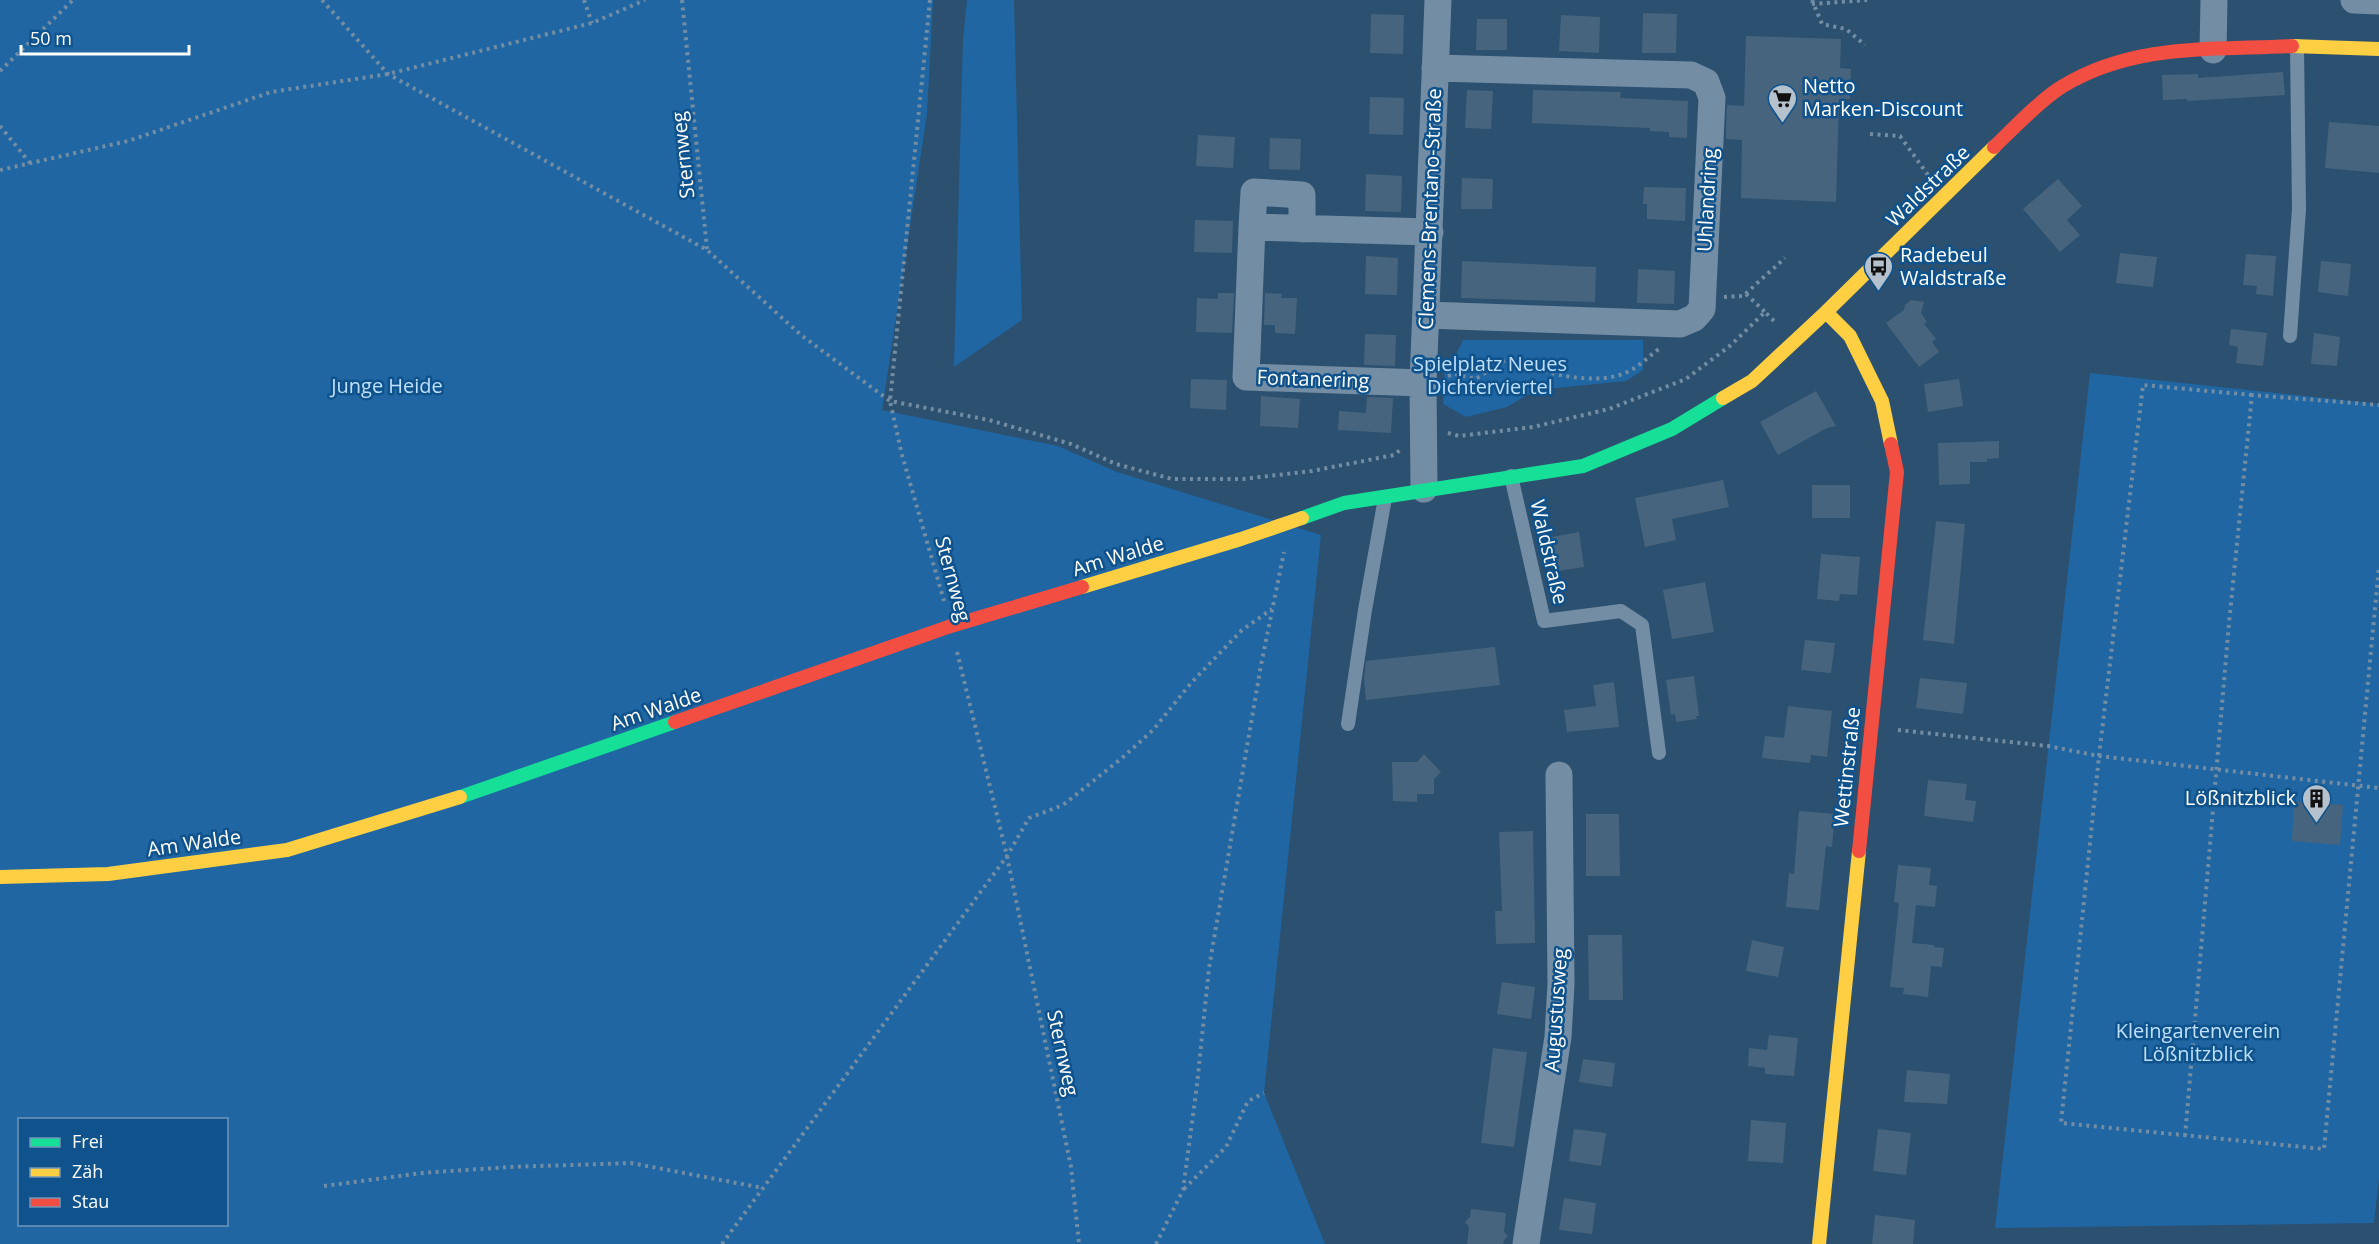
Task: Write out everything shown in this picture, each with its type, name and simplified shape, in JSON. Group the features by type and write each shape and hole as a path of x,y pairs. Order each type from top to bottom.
{"street":[{"name":"Clemens-Brentano-Straße","path":"1424,489 1423,383 1438,0"},
{"path":"2213,50 2214,0"},
{"path":"2354,0 2379,1"},
{"name":"Waldstraße","path":"1311,514 1344,502 1583,466 1672,429 1752,381 2012,131 2061,87 2098,67 2130,57 2160,52 2297,46 2379,49"},
{"name":"Uhlandring","path":"1435,68 1691,75 1706,82 1712,98 1702,309 1694,318 1680,324"},
{"name":"Fontanering","path":"1423,383 1246,377 1252,227 1430,232"},
{"name":"Wettinstraße","path":"1819,1244 1897,472 1882,401 1850,336 1826,312"},
{"path":"1426,315 1680,324"},
{"name":"Am Walde","path":"0,877 108,874 287,850 455,799 951,626 1241,539 1311,514"},
{"name":"Augustusweg","path":"1526,1244 1559,1026 1561,984 1558,775"}],"lane":[{"path":"2290,336 2299,209 2297,46"},
{"name":"Waldstraße","path":"1511,476 1544,621 1621,611 1642,625 1659,753"},
{"path":"1348,724 1385,496"}],"path":[{"path":"0,71 73,0"},
{"path":"322,0 388,74 707,250 801,335 890,401 989,420 1071,444 1116,464 1172,479 1243,479 1312,471 1394,456 1422,427 1459,435 1533,427 1609,409 1686,379 1731,345 1765,312"},
{"path":"584,0 592,23"},
{"path":"0,170 128,141 271,92 388,74 592,23 645,0"},
{"name":"Sternweg","path":"682,0 707,250"},
{"name":"Sternweg","path":"930,0 890,401 902,455 951,626 1007,856 1071,1167 1078,1244"},
{"path":"1865,45 1846,29 1822,24 1812,2 1868,0"},
{"path":"0,126 30,163"},
{"path":"1870,134 1900,136 1943,198"},
{"path":"1722,297 1743,296 1785,258"},
{"path":"1746,294 1778,325"},
{"path":"1423,383 1455,374 1475,379 1508,359 1518,360 1554,374 1590,378 1613,376 1632,370 1675,338 1680,324"},
{"path":"2379,405 2143,385 2099,756 2061,1123 2324,1149 2379,566"},
{"path":"2185,1136 2216,770 2252,395"},
{"path":"1183,1190 1209,968 1282,563 1287,523"},
{"path":"722,1244 1007,856 1029,818 1063,805 1122,758 1153,730 1191,683 1242,630 1272,609"},
{"path":"1871,726 2048,746 2099,756 2379,788"},
{"path":"1156,1244 1183,1190 1226,1147 1248,1101 1264,1094"},
{"path":"324,1186 422,1173 509,1167 631,1163 763,1188"}],"green space":[{"name":"Junge Heide","path":"0,0 933,0 927,114 882,410 1058,446 1117,472 1321,535 1264,1093 1325,1244 0,1244"},
{"path":"967,0 1014,0 1022,320 954,367 963,39"},
{"name":"Spielplatz Neues Dichterviertel","path":"1463,340 1643,340 1643,370 1626,381 1536,390 1507,407 1466,417 1443,404 1445,363 1455,364 1457,352"},
{"name":"Kleingartenverein Lößnitzblick","path":"2090,373 2379,404 2379,1178 2374,1223 1995,1228"}],"building":[{"path":"1643,13 1677,14 1676,53 1642,53"},
{"path":"1371,14 1404,15 1403,54 1370,53"},
{"path":"1561,15 1600,17 1599,53 1559,51"},
{"path":"1477,19 1507,19 1507,50 1476,50"},
{"name":"Netto Marken-Discount","path":"1746,36 1841,39 1840,68 1851,69 1850,99 1839,99 1836,202 1741,198 1742,140 1726,139 1726,125 1727,105 1744,106"},
{"path":"2283,72 2285,95 2187,101 2187,99 2163,100 2162,75 2198,74 2198,78"},
{"path":"1467,90 1493,91 1491,129 1465,128"},
{"path":"1533,90 1621,92 1620,98 1688,101 1687,138 1669,137 1669,132 1650,131 1650,128 1532,123"},
{"path":"1370,97 1404,98 1403,135 1369,134"},
{"path":"2329,122 2379,126 2379,173 2325,168"},
{"path":"1198,135 1235,137 1233,168 1196,166"},
{"path":"1270,138 1301,139 1300,170 1269,169"},
{"path":"1366,174 1402,176 1401,212 1365,211"},
{"path":"1462,178 1493,179 1492,209 1461,209"},
{"path":"2058,179 2082,206 2067,220 2080,235 2060,252 2023,209"},
{"path":"1644,187 1686,188 1685,221 1647,219 1647,204 1643,204"},
{"path":"1195,220 1233,221 1232,253 1194,252"},
{"path":"2120,253 2157,257 2153,287 2116,283"},
{"path":"2246,254 2276,256 2273,296 2256,294 2257,286 2243,285"},
{"path":"1366,256 1398,258 1397,295 1365,294"},
{"path":"1462,261 1596,267 1595,302 1461,298"},
{"path":"2321,261 2351,264 2348,296 2318,292"},
{"path":"1638,269 1675,271 1674,304 1637,303"},
{"path":"1218,293 1234,293 1232,333 1196,332 1197,298 1218,299"},
{"path":"1265,293 1282,294 1281,298 1297,298 1295,334 1275,333 1275,325 1264,325"},
{"path":"1911,300 1924,302 1921,313 1927,322 1924,324 1936,339 1932,342 1939,352 1919,367 1886,323 1904,310 1905,305"},
{"path":"2231,329 2267,333 2263,366 2236,363 2238,347 2229,345"},
{"path":"2314,333 2340,337 2337,366 2311,364"},
{"path":"1365,334 1396,335 1395,366 1364,365"},
{"path":"1191,379 1227,380 1226,410 1190,408"},
{"path":"1959,379 1963,406 1928,412 1924,384"},
{"path":"1816,391 1836,426 1827,428 1778,455 1760,422"},
{"path":"1261,396 1300,399 1298,428 1260,426"},
{"path":"1367,397 1393,398 1391,433 1338,430 1339,411 1366,413"},
{"path":"1999,441 1999,458 1987,459 1987,462 1970,462 1970,484 1939,485 1938,443"},
{"path":"1723,480 1729,507 1672,519 1676,540 1645,547 1635,498"},
{"path":"1812,485 1850,485 1850,518 1812,518"},
{"path":"1936,521 1965,524 1954,644 1923,640"},
{"path":"1579,532 1584,567 1557,571 1552,537"},
{"path":"1821,554 1860,557 1857,595 1840,594 1839,601 1817,599"},
{"path":"1705,582 1714,632 1672,639 1663,590"},
{"path":"1805,640 1835,643 1831,673 1801,670"},
{"path":"1495,647 1500,685 1366,700 1364,678 1366,661"},
{"path":"1694,676 1699,716 1696,716 1697,719 1676,722 1675,714 1671,715 1666,680"},
{"path":"1920,678 1967,683 1963,714 1916,708"},
{"path":"1614,682 1619,727 1567,732 1564,710 1596,706 1593,685"},
{"path":"1788,706 1832,711 1827,757 1811,755 1810,763 1762,758 1765,736 1784,738"},
{"path":"1424,754 1441,772 1434,779 1434,794 1417,794 1417,802 1393,801 1392,762 1417,762"},
{"path":"1928,780 1967,784 1965,800 1976,801 1973,822 1924,816"},
{"name":"Lößnitzblick","path":"2294,801 2343,805 2340,845 2292,841"},
{"path":"1799,811 1835,814 1832,847 1826,846 1819,910 1786,907 1789,873 1794,874"},
{"path":"1586,814 1619,814 1620,876 1586,876"},
{"path":"1533,831 1535,943 1496,944 1495,911 1502,911 1499,832"},
{"path":"1898,865 1931,868 1929,885 1937,886 1935,907 1916,905 1912,943 1944,948 1942,967 1931,966 1928,997 1903,994 1904,988 1890,987 1899,903 1894,902"},
{"path":"1588,935 1622,935 1623,1000 1589,1000"},
{"path":"1752,940 1784,947 1778,977 1746,971"},
{"path":"1502,982 1535,987 1531,1019 1497,1014"},
{"path":"1769,1035 1798,1038 1794,1076 1765,1074 1765,1068 1748,1066 1749,1048 1767,1050"},
{"path":"1493,1048 1527,1052 1514,1147 1481,1143"},
{"path":"1583,1059 1615,1063 1612,1087 1579,1082"},
{"path":"1907,1070 1950,1074 1947,1104 1904,1102"},
{"path":"1751,1120 1786,1123 1783,1163 1748,1161"},
{"path":"1574,1129 1606,1133 1601,1166 1569,1161"},
{"path":"1878,1129 1911,1133 1906,1175 1873,1171"},
{"path":"1564,1198 1596,1203 1592,1234 1559,1230"},
{"path":"1471,1209 1506,1213 1504,1232 1508,1236 1503,1244 1467,1244 1469,1227 1465,1222 1470,1217"},
{"path":"1875,1215 1915,1220 1913,1244 1872,1244"}],"traffic: fast":[{"path":"1302,518 1344,503 1583,466 1672,429 1723,398"},
{"path":"460,797 675,722"}],"traffic: slow":[{"path":"2292,46 2379,49"},
{"path":"1723,398 1752,381 1826,312 1994,147"},
{"path":"1826,312 1850,336 1882,401 1891,444"},
{"path":"1082,587 1302,518"},
{"path":"0,877 108,874 287,850 460,797"},
{"path":"1819,1244 1859,851"}],"traffic: jam":[{"path":"1994,147 2054,92 2090,72 2118,62 2174,51 2292,46"},
{"path":"1859,851 1897,472 1891,444"},
{"path":"675,722 951,626 1082,587"}],"place":[{"name":"Netto Marken-Discount","path":"1782,124"},
{"name":"Radebeul Waldstraße","path":"1879,292"},
{"name":"Lößnitzblick","path":"2317,824"}]}
